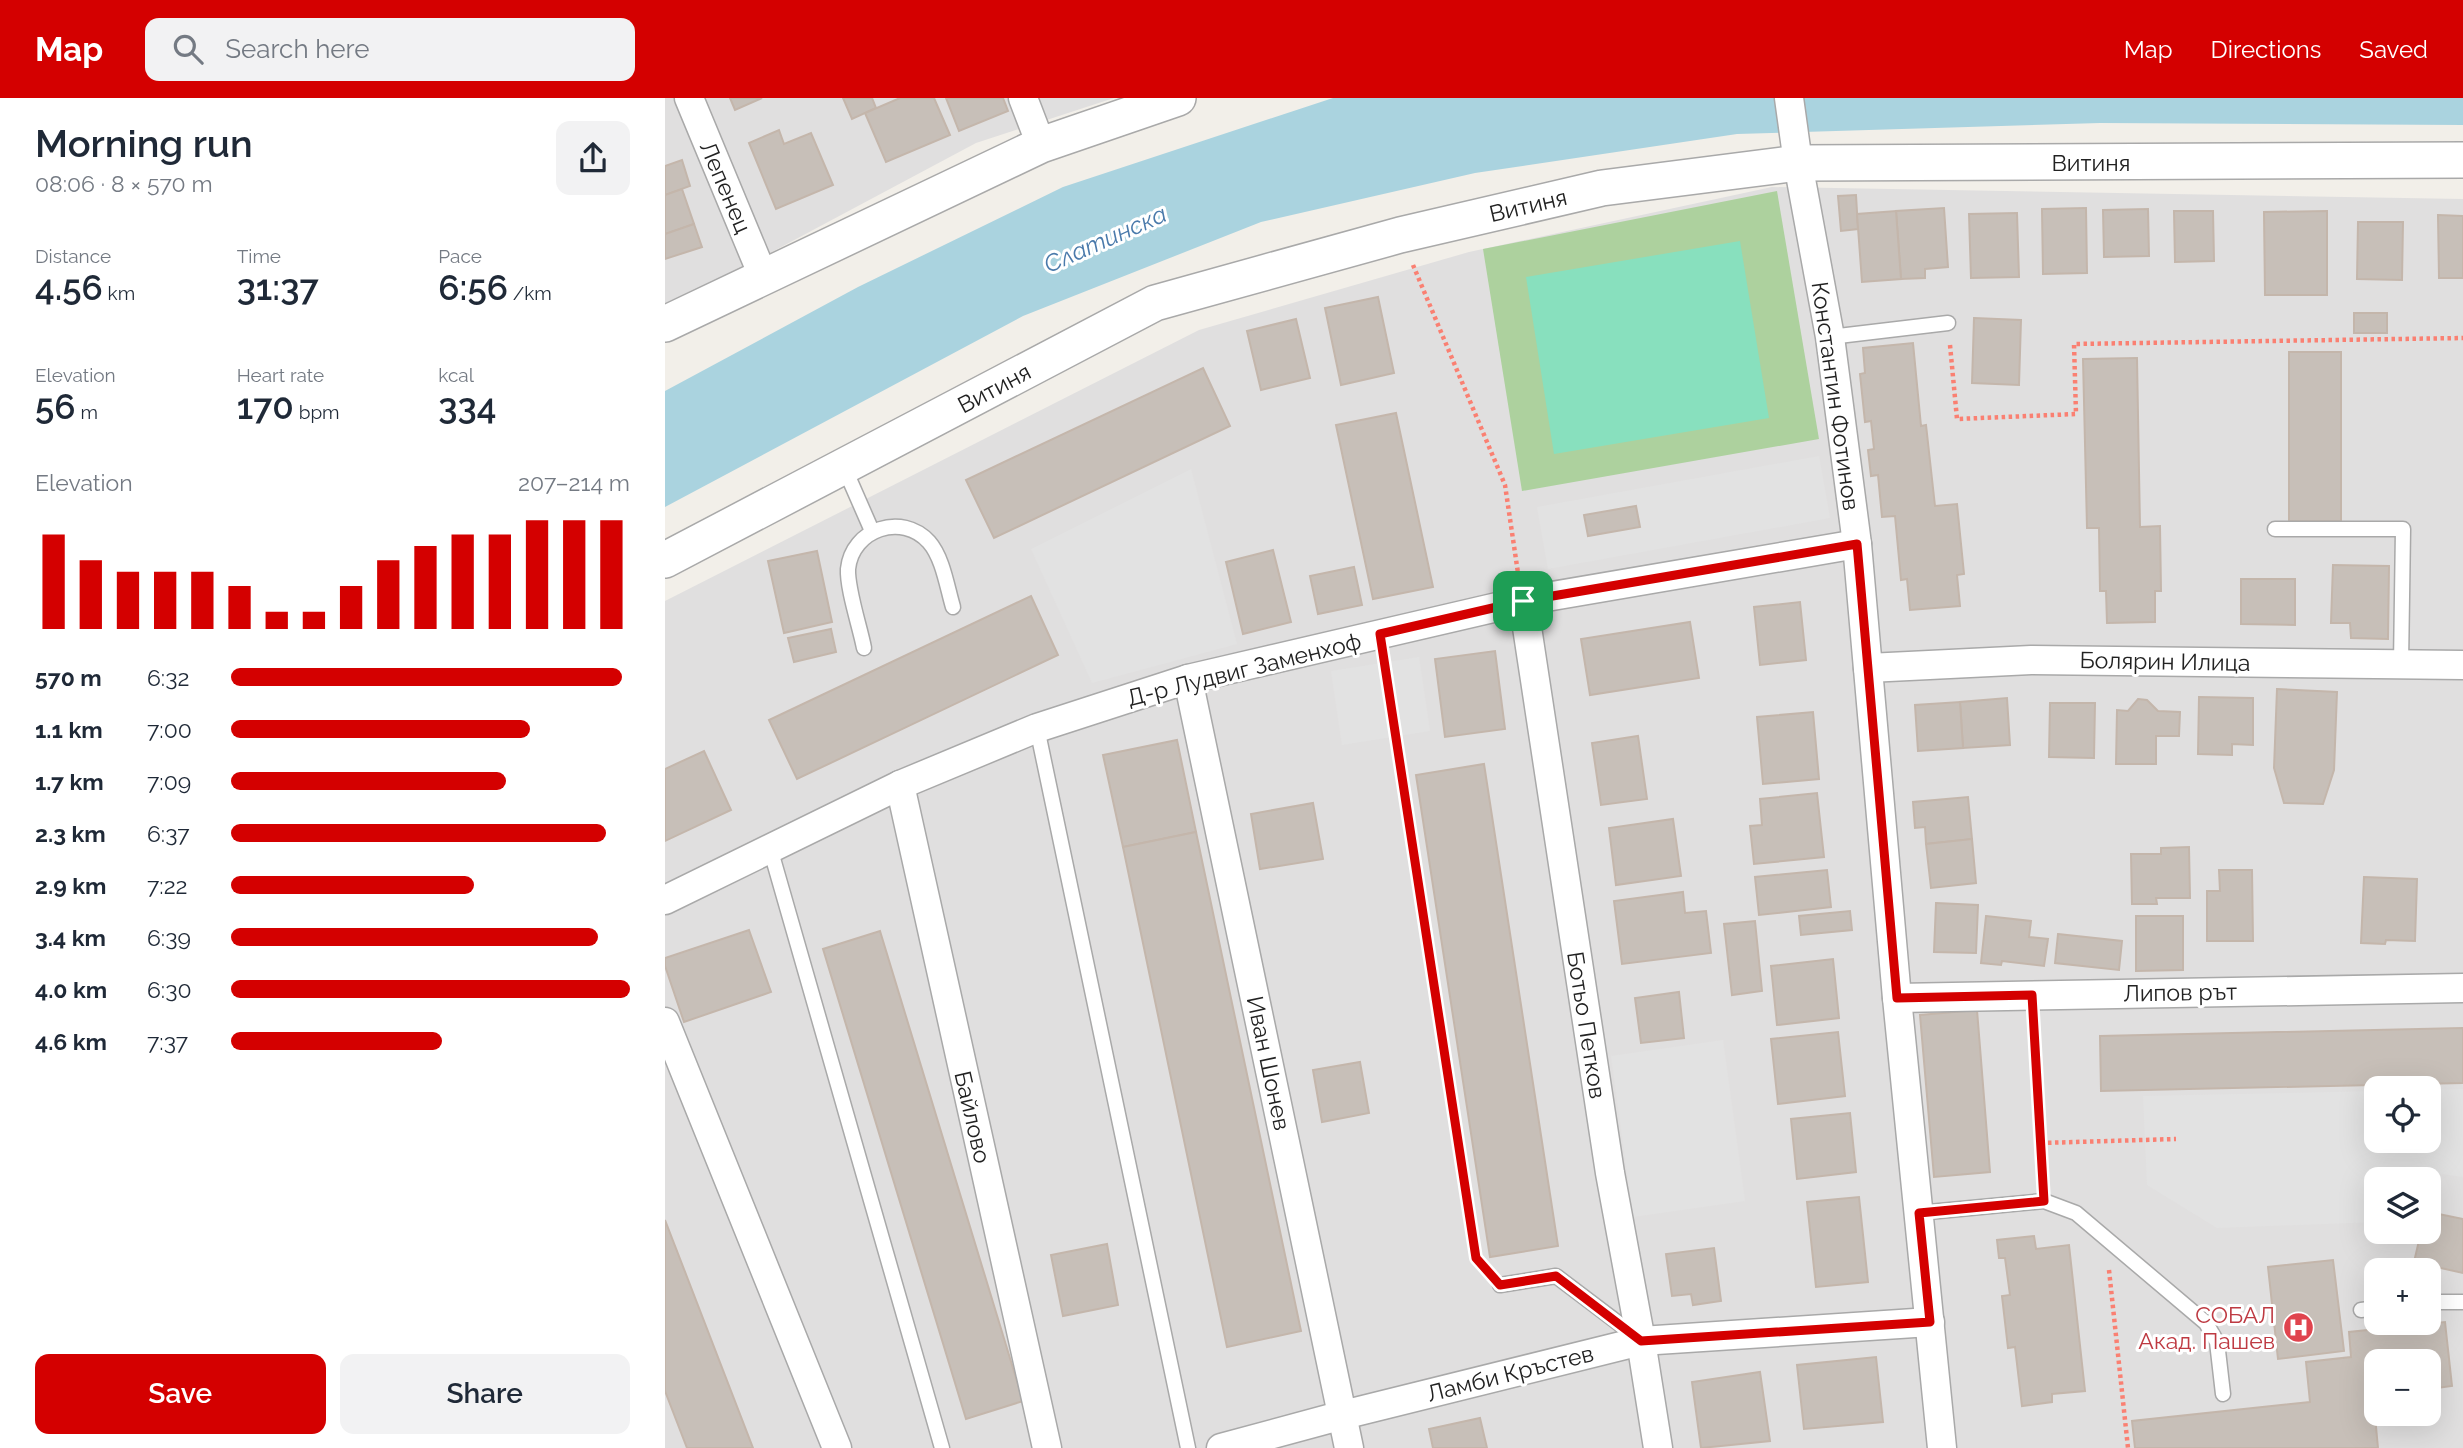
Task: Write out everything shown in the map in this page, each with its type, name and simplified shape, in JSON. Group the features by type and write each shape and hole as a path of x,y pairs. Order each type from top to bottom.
{"street":[{"name":"Лепенец","path":"689,98 763,276"},
{"path":"1023,98 1041,145"},
{"path":"665,324 1041,145 1178,98"},
{"name":"Константин Фотинов","path":"1789,98 1830,337 1857,544 1897,998 1942,1448"},
{"name":"Витиня","path":"665,560 1155,303 1400,235 1602,188 1797,153 2463,160"},
{"name":"Д-р Лудвиг Заменхоф","path":"665,900 900,785 1037,728 1188,678 1523,601 1857,544"},
{"name":"Ботьо Петков","path":"1523,601 1610,1173 1658,1448"},
{"name":"Болярин Илица","path":"1868,668 2031,660 2463,665"},
{"name":"Иван Шонев","path":"1188,678 1349,1448"},
{"name":"Байлово","path":"900,785 1047,1448"},
{"name":"Липов рът","path":"1897,998 2463,988"},
{"path":"665,1022 837,1448"},
{"name":"Ламби Кръстев","path":"1221,1448 1641,1341 1930,1322"}],"lane":[{"path":"1830,337 1948,323"},
{"path":"844,467 872,531"},
{"path":"864,648 848,570 860,541 872,531 887,526 902,526 917,532 929,542 937,555 953,607"},
{"path":"2275,529 2403,529 2401,664"},
{"path":"1037,728 1188,1448"},
{"path":"770,848 942,1448"},
{"path":"1919,1213 2044,1201 2076,1213 2206,1323 2217,1342 2223,1394"},
{"path":"1500,1285 1556,1276 1641,1341"},
{"path":"2441,1302 2463,1302"}],"path":[{"path":"1400,235 1505,485 1523,601"},
{"path":"1948,323 1957,419 2076,414 2074,344 2463,338"},
{"path":"1380,634 1476,1258 1500,1285"},
{"path":"2032,995 2044,1201"},
{"path":"2041,1143 2176,1139"},
{"path":"2105,1238 2128,1448"}],"shaded area":[{"path":"665,98 1114,98 976,143 665,309"},
{"path":"1772,187 2463,199 2463,1448 665,1448 665,601 1199,330 1469,252"},
{"path":"1819,456 1830,518 1548,569 1537,507"},
{"path":"1191,469 1237,644 1092,683 1031,549"},
{"path":"1419,657 1430,731 1342,745 1331,671"},
{"path":"1723,1040 1745,1201 1633,1217 1611,1056"},
{"path":"2463,1089 2463,1177 2441,1174 2441,1167 2364,1167 2364,1222 2217,1228 2147,1185 2143,1096 2364,1091 2364,1153 2441,1153 2441,1090"}],"green space":[{"path":"1777,191 1819,439 1522,491 1483,249"},
{"path":"1740,241 1769,418 1554,454 1526,277"}],"water":[{"name":"Слатинска","path":"1333,98 2463,98 2463,125 2100,123 1737,134 1475,173 1261,222 1023,316 665,507 665,391 858,287 1063,187"}],"building":[{"path":"730,98 762,98 735,110"},
{"path":"843,98 872,98 876,108 852,119"},
{"path":"900,98 934,98 950,135 886,162 865,113"},
{"path":"946,98 1003,98 1008,111 959,131"},
{"path":"779,130 784,144 811,133 833,185 776,209 749,143"},
{"path":"682,160 690,186 665,195 665,166"},
{"path":"682,189 694,224 665,234 665,195"},
{"path":"1856,195 1858,229 1841,231 1838,196"},
{"path":"1944,208 1948,267 1925,269 1925,278 1901,279 1896,211"},
{"path":"2086,208 2087,273 2043,274 2042,209"},
{"path":"2148,209 2149,256 2104,257 2103,210"},
{"path":"1896,211 1901,279 1862,282 1857,214"},
{"path":"2174,211 2213,211 2214,261 2175,262"},
{"path":"2327,211 2327,295 2265,295 2264,212"},
{"path":"2017,213 2019,277 1971,278 1969,214"},
{"path":"2438,215 2463,216 2463,278 2439,278"},
{"path":"2358,222 2403,222 2402,280 2357,279"},
{"path":"694,224 702,247 665,259 665,234"},
{"path":"1378,297 1394,373 1341,385 1325,308"},
{"path":"2354,313 2387,313 2387,333 2354,333"},
{"path":"1974,318 2021,320 2019,385 1972,383"},
{"path":"1296,319 1310,378 1261,390 1247,331"},
{"path":"1913,343 1921,426 1926,425 1935,506 1957,504 1964,574 1957,575 1960,606 1910,610 1907,579 1901,580 1895,516 1882,517 1878,475 1871,476 1868,450 1874,449 1871,421 1865,422 1860,374 1865,373 1863,348"},
{"path":"2289,352 2341,352 2341,521 2289,521"},
{"path":"2137,358 2140,527 2160,526 2161,591 2155,591 2155,622 2107,623 2106,591 2100,591 2099,528 2087,528 2083,359"},
{"path":"1203,368 1230,426 994,538 966,480"},
{"path":"1396,413 1433,587 1373,599 1336,425"},
{"path":"1636,506 1640,527 1588,536 1584,515"},
{"path":"1273,550 1291,622 1243,634 1226,562"},
{"path":"817,551 832,622 784,633 768,561"},
{"path":"2333,565 2389,566 2388,639 2351,638 2350,623 2331,623"},
{"path":"1354,567 1362,605 1318,614 1310,576"},
{"path":"2241,579 2295,579 2295,625 2241,624"},
{"path":"1031,596 1058,655 797,779 769,720"},
{"path":"1800,602 1806,660 1760,665 1754,607"},
{"path":"1690,622 1699,678 1590,695 1581,639"},
{"path":"831,629 836,652 794,662 788,638"},
{"path":"1495,651 1505,729 1445,737 1435,659"},
{"path":"2277,689 2337,692 2334,770 2323,804 2284,803 2274,768"},
{"path":"2199,697 2253,698 2253,745 2232,744 2232,755 2198,754"},
{"path":"2007,698 2010,745 1963,748 1960,702"},
{"path":"2138,699 2147,700 2158,711 2180,712 2179,736 2156,736 2156,764 2116,764 2117,710 2128,711"},
{"path":"1960,702 1963,748 1918,751 1915,705"},
{"path":"2050,703 2095,703 2094,758 2049,757"},
{"path":"1813,712 1819,779 1763,784 1757,717"},
{"path":"1638,736 1647,799 1601,805 1592,743"},
{"path":"1177,740 1196,832 1123,847 1103,755"},
{"path":"704,751 731,810 665,841 665,769"},
{"path":"1484,764 1558,1246 1490,1257 1416,775"},
{"path":"1817,793 1824,857 1754,864 1750,826 1762,825 1760,799"},
{"path":"1968,797 1972,839 1926,844 1925,827 1915,828 1913,802"},
{"path":"1313,803 1323,859 1260,869 1251,814"},
{"path":"1673,819 1681,876 1616,885 1609,828"},
{"path":"1196,832 1301,1331 1227,1347 1123,847"},
{"path":"1972,839 1976,883 1931,888 1926,844"},
{"path":"2189,847 2190,898 2156,898 2157,904 2132,904 2131,854 2161,854 2161,848"},
{"path":"1827,870 1831,907 1759,915 1755,877"},
{"path":"2219,870 2252,870 2253,941 2207,941 2207,891 2220,891"},
{"path":"2364,877 2417,879 2415,941 2361,943"},
{"path":"1683,892 1685,913 1706,911 1711,953 1622,964 1614,901"},
{"path":"1936,903 1978,905 1976,953 1934,952"},
{"path":"1850,911 1852,930 1801,935 1799,916"},
{"path":"1986,916 2031,921 2029,937 2048,939 2044,966 2002,961 2001,965 1981,963"},
{"path":"2136,916 2183,916 2183,970 2136,971"},
{"path":"1755,921 1762,991 1732,995 1724,924"},
{"path":"749,930 771,992 684,1022 665,966 665,958"},
{"path":"880,931 1023,1401 966,1419 823,949"},
{"path":"2058,934 2122,941 2119,970 2055,963"},
{"path":"1833,959 1839,1018 1777,1025 1771,966"},
{"path":"1679,992 1684,1038 1641,1043 1635,998"},
{"path":"1977,1010 1990,1172 1934,1177 1920,1015"},
{"path":"2463,1028 2463,1083 2441,1083 2441,1076 2364,1076 2364,1085 2101,1091 2100,1036"},
{"path":"1838,1032 1845,1096 1778,1104 1771,1039"},
{"path":"1360,1062 1369,1113 1322,1122 1313,1070"},
{"path":"1850,1113 1856,1172 1797,1179 1791,1119"},
{"path":"1859,1197 1868,1282 1816,1287 1807,1202"},
{"path":"2441,1214 2463,1219 2463,1273 2441,1268 2441,1258 2415,1258 2418,1244 2441,1244"},
{"path":"665,1220 753,1448 687,1448 665,1391"},
{"path":"2034,1236 2036,1249 2069,1245 2085,1391 2052,1394 2052,1402 2022,1406 2015,1347 2008,1348 2002,1296 2010,1295 2005,1258 1999,1258 1997,1240"},
{"path":"1107,1244 1118,1305 1063,1316 1051,1255"},
{"path":"1714,1248 1721,1301 1693,1305 1691,1294 1672,1296 1666,1254"},
{"path":"2333,1260 2344,1351 2278,1359 2268,1267"},
{"path":"2441,1322 2445,1322 2452,1386 2441,1387 2441,1349 2364,1349 2364,1426 2376,1426 2378,1448 2135,1448 2132,1421 2310,1402 2306,1362 2351,1357 2349,1332 2364,1330 2364,1335 2441,1335"},
{"path":"1876,1357 1883,1422 1804,1429 1797,1365"},
{"path":"1760,1372 1770,1441 1701,1448 1692,1382"},
{"path":"1480,1418 1487,1448 1433,1448 1429,1429"}],"place":[{"name":"СОБАЛ Акад. Пашев","path":"2298,1327"}],"route":[{"path":"1857,544 1897,998 2032,995 2044,1201 1919,1213 1930,1322 1641,1341 1556,1276 1500,1285 1476,1258 1380,634 1523,601 1857,544"}]}
